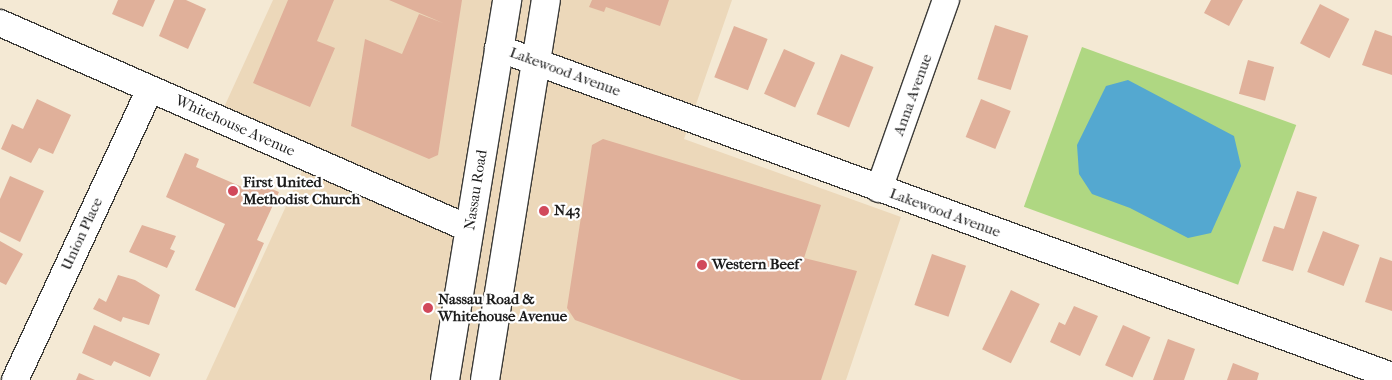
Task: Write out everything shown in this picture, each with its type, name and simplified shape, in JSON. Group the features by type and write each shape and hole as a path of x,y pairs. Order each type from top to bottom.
{"main road":[{"name":"Nassau Road","path":"445,380 507,0"},
{"path":"485,380 501,290 546,0"},
{"path":"470,229 486,242 495,262 501,290"}],"street":[{"name":"Anna Avenue","path":"879,189 946,0"},
{"name":"Whitehouse Avenue","path":"0,23 470,229"},
{"name":"Lakewood Avenue","path":"498,48 1392,376"},
{"name":"Union Place","path":"14,380 150,89"}],"shaded area":[{"path":"273,0 732,0 684,139 901,217 846,380 206,380 310,154 220,116"}],"green space":[{"path":"1082,47 1296,125 1238,285 1024,207"}],"water":[{"path":"1128,80 1234,136 1241,166 1211,233 1188,238 1130,208 1092,194 1079,174 1077,145 1106,86"}],"building":[{"path":"118,0 155,0 143,27 112,14"},
{"path":"174,0 186,0 206,9 188,49 159,36"},
{"path":"288,0 334,0 317,41 335,48 310,107 253,83"},
{"path":"389,0 462,0 438,155 429,159 351,126 365,39 402,54 419,14 443,23"},
{"path":"592,0 669,0 660,26 606,7 604,12 589,7"},
{"path":"1211,0 1243,0 1229,26 1204,13"},
{"path":"1320,4 1349,19 1329,58 1300,43"},
{"path":"995,25 1028,36 1011,90 977,79"},
{"path":"734,26 768,39 748,90 714,77"},
{"path":"1375,30 1392,36 1392,75 1362,65"},
{"path":"784,49 815,63 795,108 764,94"},
{"path":"841,54 873,67 849,127 817,114"},
{"path":"1248,60 1274,67 1265,101 1239,94"},
{"path":"37,99 71,115 53,154 39,148 31,163 1,149 12,124 23,129"},
{"path":"981,99 1011,111 995,149 966,137"},
{"name":"Western Beef","path":"603,139 821,205 804,258 857,271 821,380 741,380 575,320 567,308 592,145"},
{"path":"185,153 199,159 196,167 242,187 246,178 279,192 257,240 264,243 235,308 195,290 225,224 166,197"},
{"path":"10,176 44,191 20,242 0,232 0,199"},
{"path":"1297,191 1317,197 1293,271 1262,261 1274,226 1284,229"},
{"path":"142,225 176,236 170,249 175,251 167,268 129,252"},
{"path":"1323,231 1359,245 1344,286 1307,272"},
{"path":"0,241 23,254 6,285 0,282"},
{"path":"932,254 966,266 948,317 914,305"},
{"path":"1380,257 1392,261 1392,311 1365,302"},
{"path":"118,275 135,280 160,295 149,325 123,317 121,322 93,309 99,298 106,302"},
{"path":"1011,290 1040,304 1011,363 982,349"},
{"path":"1074,306 1098,316 1080,356 1050,342 1059,322 1065,325"},
{"path":"94,325 160,354 150,377 114,361 111,366 82,353"},
{"path":"1123,325 1150,337 1133,377 1105,365"},
{"path":"1168,339 1195,349 1184,380 1153,380"},
{"path":"1233,363 1259,373 1257,380 1227,380"},
{"path":"79,373 95,380 76,380"}],"place":[{"name":"First United Methodist Church","path":"233,191"},
{"name":"N43","path":"544,211"},
{"name":"Western Beef","path":"702,265"},
{"name":"Nassau Road & Whitehouse Avenue","path":"428,308"}]}
